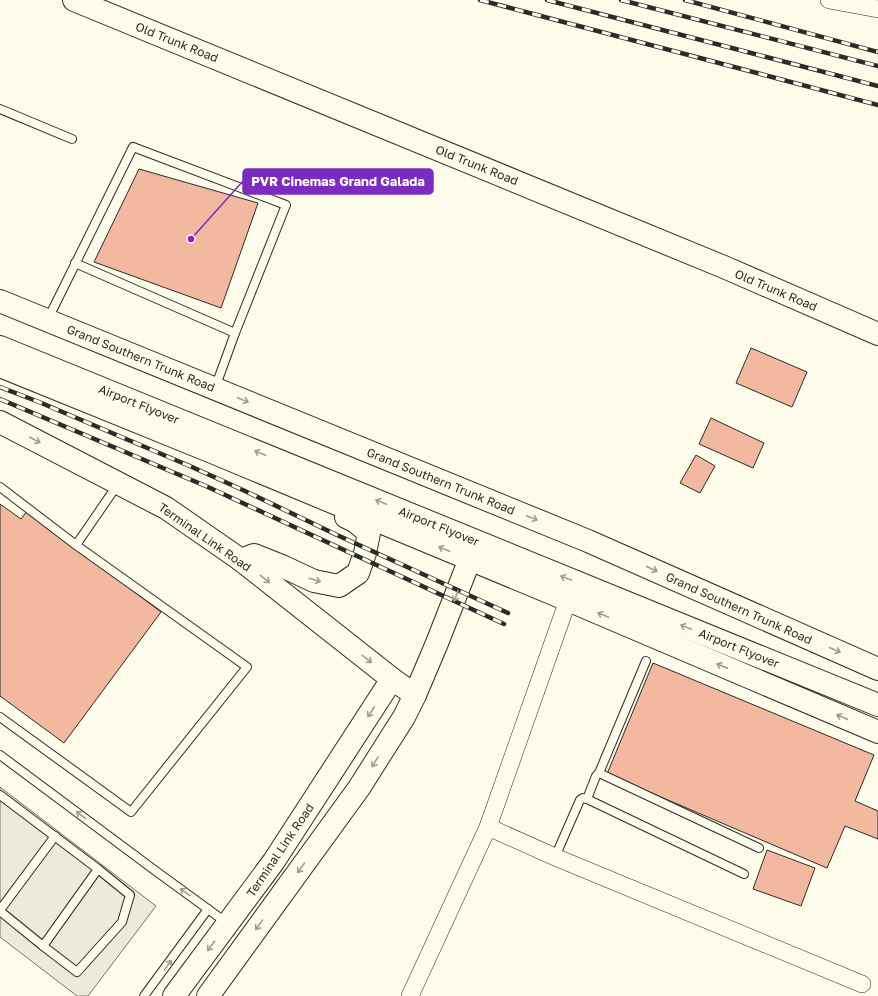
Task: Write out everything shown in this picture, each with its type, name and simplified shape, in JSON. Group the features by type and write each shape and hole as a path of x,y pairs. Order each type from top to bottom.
{"main road":[{"name":"Old Trunk Road","path":"74,0 724,267 878,334"},
{"name":"Grand Southern Trunk Road","path":"0,301 588,541 878,670"},
{"name":"Airport Flyover","path":"0,347 878,705"},
{"path":"0,366 470,559 878,732"},
{"name":"Terminal Link Road","path":"0,422 166,508 241,560 392,679 415,695"},
{"path":"212,452 218,464 339,514 356,522 369,534 365,553 358,573 339,586 314,581 254,555 241,560"},
{"path":"208,996 359,788 404,717 437,643 470,559"},
{"name":"Terminal Link Road","path":"174,996 274,861 392,679"}],"street":[{"path":"829,0 878,9"},
{"path":"410,996 488,827 568,600"},
{"path":"488,827 555,857 862,984"}],"lane":[{"path":"0,110 72,139"},
{"path":"47,320 133,147 286,205 215,388"},
{"path":"75,263 236,333"},
{"path":"76,545 119,483"},
{"path":"0,487 76,545 247,667 131,812 0,717"},
{"path":"587,799 646,661"},
{"path":"0,755 228,923"},
{"path":"599,773 759,848"},
{"path":"0,795 55,836 98,869 130,895 122,922 77,972 0,910 55,836"},
{"path":"555,857 580,800 583,798 744,874"},
{"path":"43,946 98,869"},
{"path":"144,996 208,909"}],"shaded area":[{"path":"0,787 156,906 88,996 77,996 0,937"}],"building":[{"path":"139,169 258,203 221,308 94,262"},
{"path":"751,348 807,372 792,407 736,383"},
{"path":"711,418 764,443 753,468 699,444"},
{"path":"696,455 715,466 700,493 680,483"},
{"path":"0,504 21,519 27,511 161,612 64,743 0,696"},
{"path":"653,663 874,755 855,801 878,811 878,839 845,826 827,868 607,774"},
{"path":"767,850 815,868 801,906 753,889"}],"railway":[{"path":"480,0 878,105"},
{"path":"547,0 878,86"},
{"path":"621,0 878,66"},
{"path":"685,0 878,52"},
{"path":"0,387 192,467 508,613"},
{"path":"0,399 208,487 504,624"}],"place":[{"name":"PVR Cinemas Grand Galada","path":"191,239"}]}
